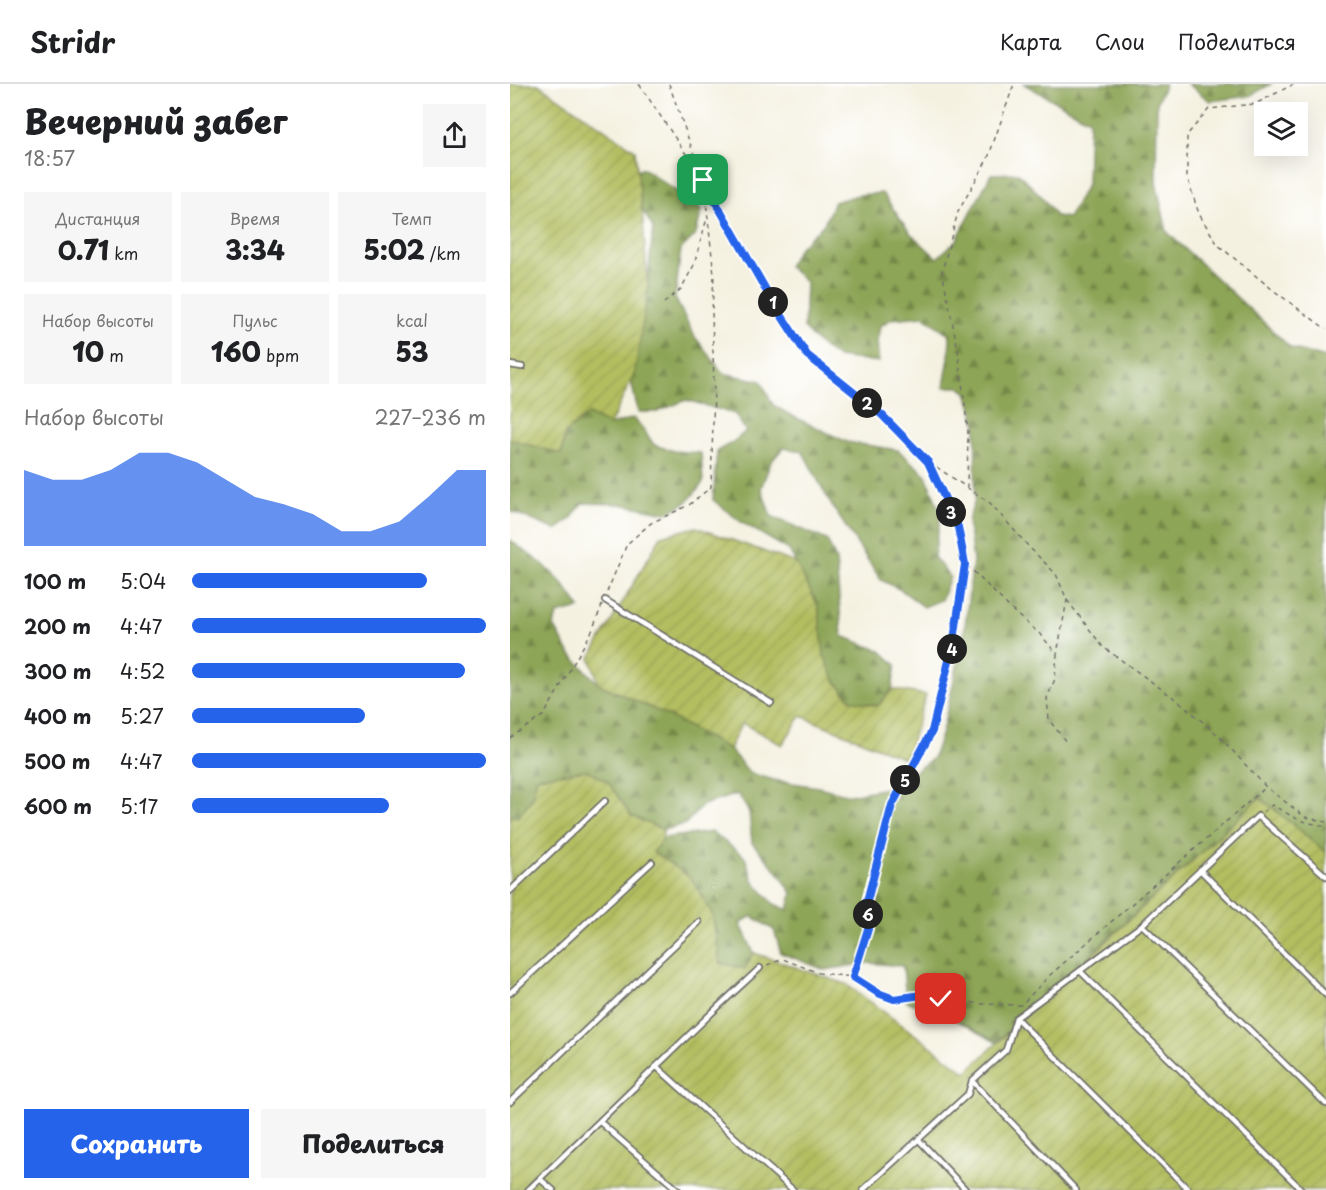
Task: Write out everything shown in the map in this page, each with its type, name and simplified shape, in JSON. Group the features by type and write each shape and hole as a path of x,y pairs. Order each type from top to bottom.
{"lane":[{"path":"510,365 522,367"},
{"path":"605,600 771,703"},
{"path":"510,891 605,801"},
{"path":"863,1190 968,1094 972,1081 1006,1050 1017,1018 1142,925 1258,816 1326,876"},
{"path":"510,993 652,862"},
{"path":"1200,870 1326,995"},
{"path":"510,1102 699,922"},
{"path":"1142,925 1326,1104"},
{"path":"528,1190 760,968"},
{"path":"1080,971 1302,1190"},
{"path":"1017,1018 1190,1190"},
{"path":"657,1066 793,1190"},
{"path":"972,1081 1076,1190"},
{"path":"600,1122 678,1190"},
{"path":"919,1140 966,1190"},
{"path":"540,1179 553,1190"}],"path":[{"path":"639,84 703,180 774,304 807,355 882,415 928,462 990,503 1056,574 1067,600 1103,647 1181,703 1219,736 1266,787 1305,817 1326,822"},
{"path":"510,738 544,715 592,631 627,544 651,523 689,505 711,487 714,275 708,214 703,180 669,84"},
{"path":"967,488 968,431 958,350 942,271 958,212 988,158 1014,84"},
{"path":"1294,84 1255,104 1209,110 1187,135 1187,177 1199,214 1218,245 1326,329"},
{"path":"664,303 681,290 694,265 708,214"},
{"path":"853,977 868,929 867,901 892,805 932,731 954,640 965,564 958,527 928,462"},
{"path":"965,564 1040,634 1057,654"},
{"path":"1067,600 1055,679 1047,698 1049,720 1067,743"},
{"path":"760,968 783,959 819,973 853,977 878,993 894,999 922,995 982,1004 1021,1005 1050,975 1266,787"},
{"path":"1258,816 1272,805 1299,820 1326,826"}],"green space":[{"path":"510,84 538,84 635,150 648,289 635,372 610,425 589,414 565,433 561,454 510,439"},
{"path":"1024,84 1165,84 1157,102 1156,182 1167,232 1291,348 1326,358 1326,852 1260,798 996,1042 952,1018 906,1001 903,966 868,963 825,970 781,953 774,930 752,916 740,923 754,953 746,969 720,963 712,914 691,878 652,852 663,838 712,832 745,857 754,882 774,904 788,910 792,893 778,872 752,843 749,812 738,794 703,805 685,824 663,830 631,816 608,782 587,770 537,777 532,799 518,817 510,816 510,540 545,566 563,584 580,608 557,614 554,626 569,653 599,684 669,716 729,749 750,773 850,795 892,787 933,758 942,732 963,641 973,561 968,521 975,499 976,422 967,392 959,387 944,387 950,335 923,316 891,319 880,326 877,341 879,362 837,357 821,346 804,329 806,282 788,266 799,248 824,224 834,202 858,195 882,193 910,233 937,258 956,241 991,174 1018,173 1042,197 1056,216 1068,218 1087,184 1089,120"},
{"path":"1188,84 1271,84 1250,96 1210,101"},
{"path":"643,168 702,209 696,234 681,249 675,298 695,337 723,373 761,381 773,405 792,416 847,442 898,450 926,475 941,514 934,557 950,577 941,600 924,607 901,590 881,580 832,506 802,451 783,448 771,462 761,488 771,516 827,540 836,560 842,636 881,651 896,665 892,689 878,706 851,700 834,679 824,655 818,606 789,550 741,522 713,500 717,451 746,431 735,414 686,400 657,412 638,412 628,368 645,309 653,228 642,209 584,200"},
{"path":"510,326 610,425 634,418 654,445 674,451 701,453 703,483 687,502 667,513 620,504 582,503 571,519 556,530 510,511 510,439 561,454 565,433"},
{"path":"696,527 796,563 818,606 824,655 834,679 851,700 878,706 892,689 926,695 906,759 801,716 782,745 742,723 729,749 669,716 599,684 590,658 661,536"},
{"path":"587,770 608,782 631,816 663,830 663,838 653,852 691,878 712,914 720,963 745,969 754,953 846,984 966,1072 1260,798 1326,852 1326,1190 510,1190 510,816 518,817 532,799 537,777"}],"route":[{"path":"703,180 774,304 807,355 882,415 928,462 958,527 965,564 954,640 932,731 892,805 867,901 868,929 853,977 878,993 894,999 922,995 941,999"}]}
